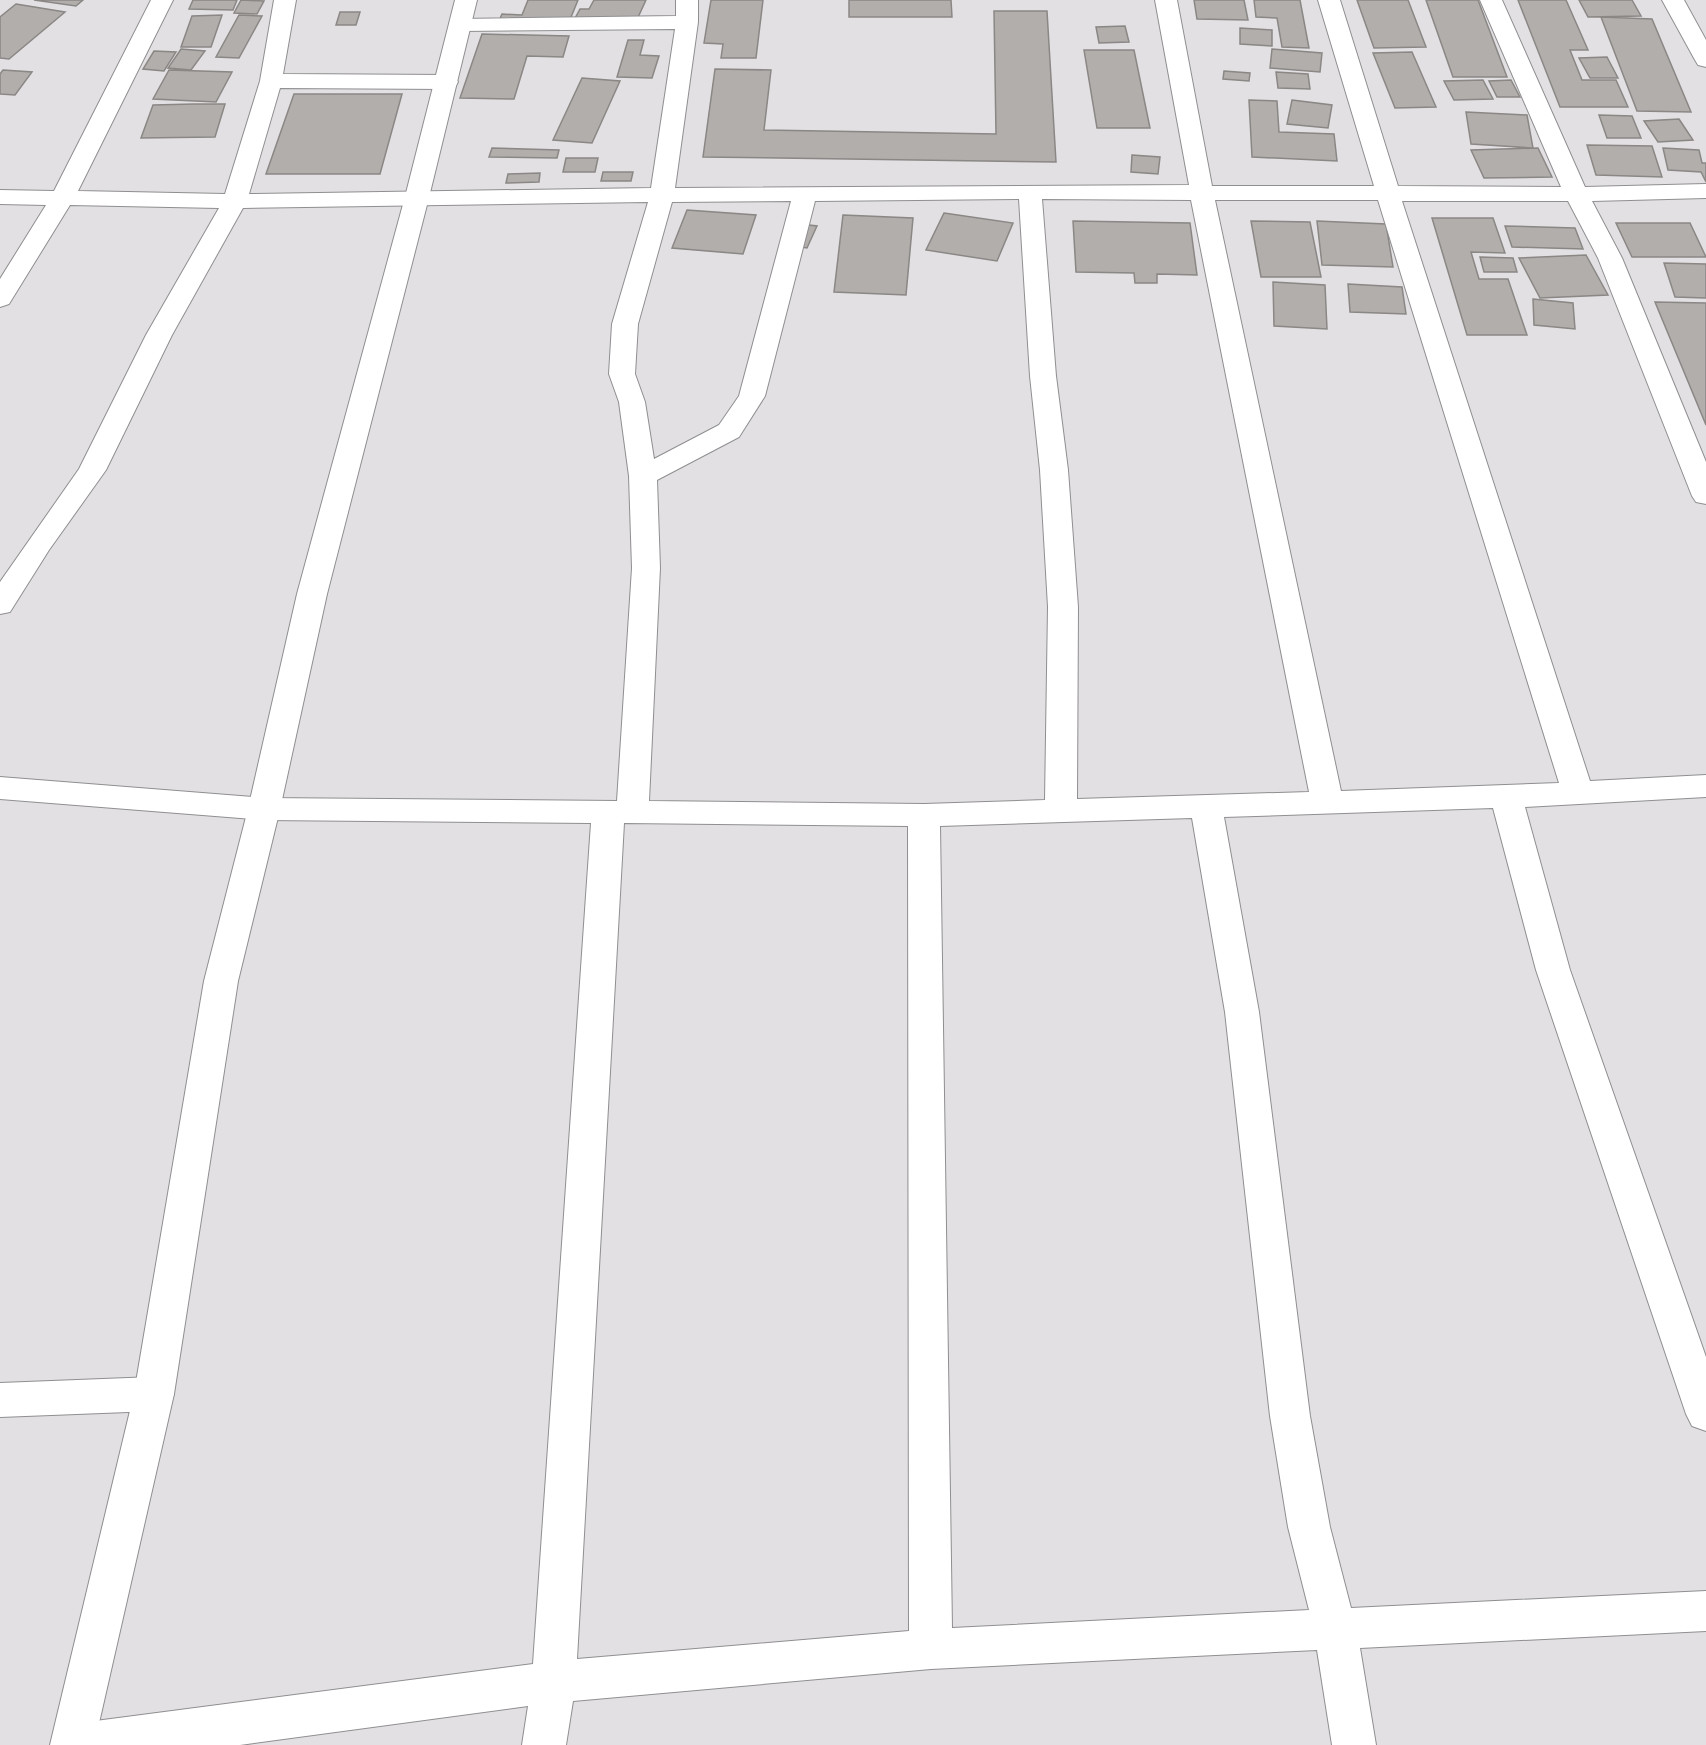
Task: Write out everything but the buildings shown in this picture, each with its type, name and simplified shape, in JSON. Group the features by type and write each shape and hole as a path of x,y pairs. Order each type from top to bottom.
{"street":[{"path":"0,299 62,200 162,0"},
{"path":"0,605 36,548 92,470 159,335 235,201 271,81 285,0"},
{"path":"1166,0 1202,193 1328,803"},
{"path":"1329,0 1578,793"},
{"path":"1491,0 1576,194 1610,258 1706,496"},
{"path":"1672,0 1706,60"},
{"path":"72,1745 154,1395 221,981 264,809 312,594 447,82 463,13 687,11 662,195 625,324 622,374 632,402 643,476 646,568 620,813 554,1682 544,1745"},
{"path":"271,81 447,82"},
{"path":"0,197 62,200 235,201 417,197 1030,192 1576,194 1706,191"},
{"path":"1030,192 1043,376 1054,470 1063,607 1061,811"},
{"path":"643,476 729,430 752,396 805,194"},
{"path":"0,788 264,809 924,815 1506,797 1706,786"},
{"path":"1506,797 1553,970 1706,1414"},
{"path":"1206,807 1242,1012 1290,1416 1309,1527 1335,1629 1354,1745"},
{"path":"924,815 931,1649"},
{"path":"0,1400 154,1395"},
{"path":"80,1745 554,1682 931,1649 1706,1611"}]}
